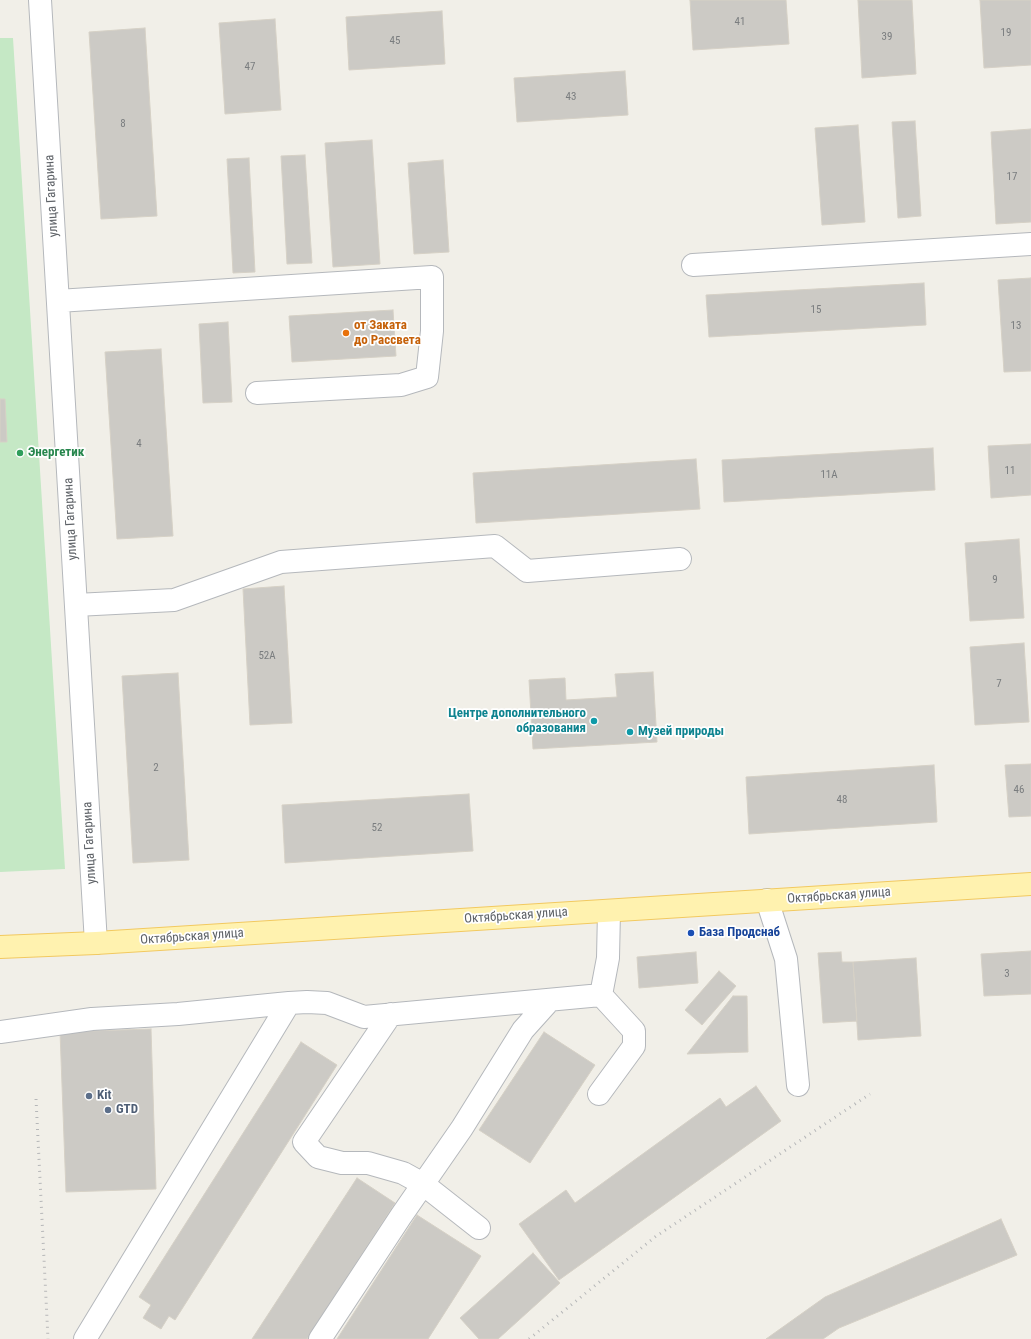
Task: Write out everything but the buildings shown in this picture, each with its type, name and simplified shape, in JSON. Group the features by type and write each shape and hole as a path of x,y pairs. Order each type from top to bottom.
{"main road":[{"name":"Октябрьская улица","path":"0,947 609,911 1031,884"}],"street":[{"name":"улица Гагарина","path":"40,0 96,942"},
{"path":"694,265 1031,244"},
{"path":"58,301 432,276 432,331 427,377 401,386 257,393"},
{"path":"76,605 174,600 281,562 495,546 526,571 680,559"},
{"path":"767,900 786,959 798,1085"},
{"path":"601,995 608,958 609,911"},
{"path":"0,1032 92,1019 178,1014 289,1003 327,1003 364,1017 601,995"},
{"path":"599,1094 634,1046 634,1031 601,995"},
{"path":"320,1339 462,1128 523,1030 550,1000"},
{"path":"85,1339 289,1003"},
{"path":"391,1014 304,1142 318,1157 342,1163 368,1163 403,1173 423,1184 479,1228"}],"green space":[{"name":"Энергетик","path":"0,38 13,38 65,869 0,872"}],"railway":[{"path":"529,1339 655,1237 870,1094"},
{"path":"36,1099 48,1339"}],"place":[{"name":"от Заката до Рассвета","path":"346,333"},
{"name":"Энергетик","path":"20,453"},
{"name":"Центре дополнительного образования","path":"594,721"},
{"name":"Музей природы","path":"630,732"},
{"name":"База Продснаб","path":"691,933"},
{"name":"Kit","path":"89,1096"},
{"name":"GTD","path":"108,1110"}]}
